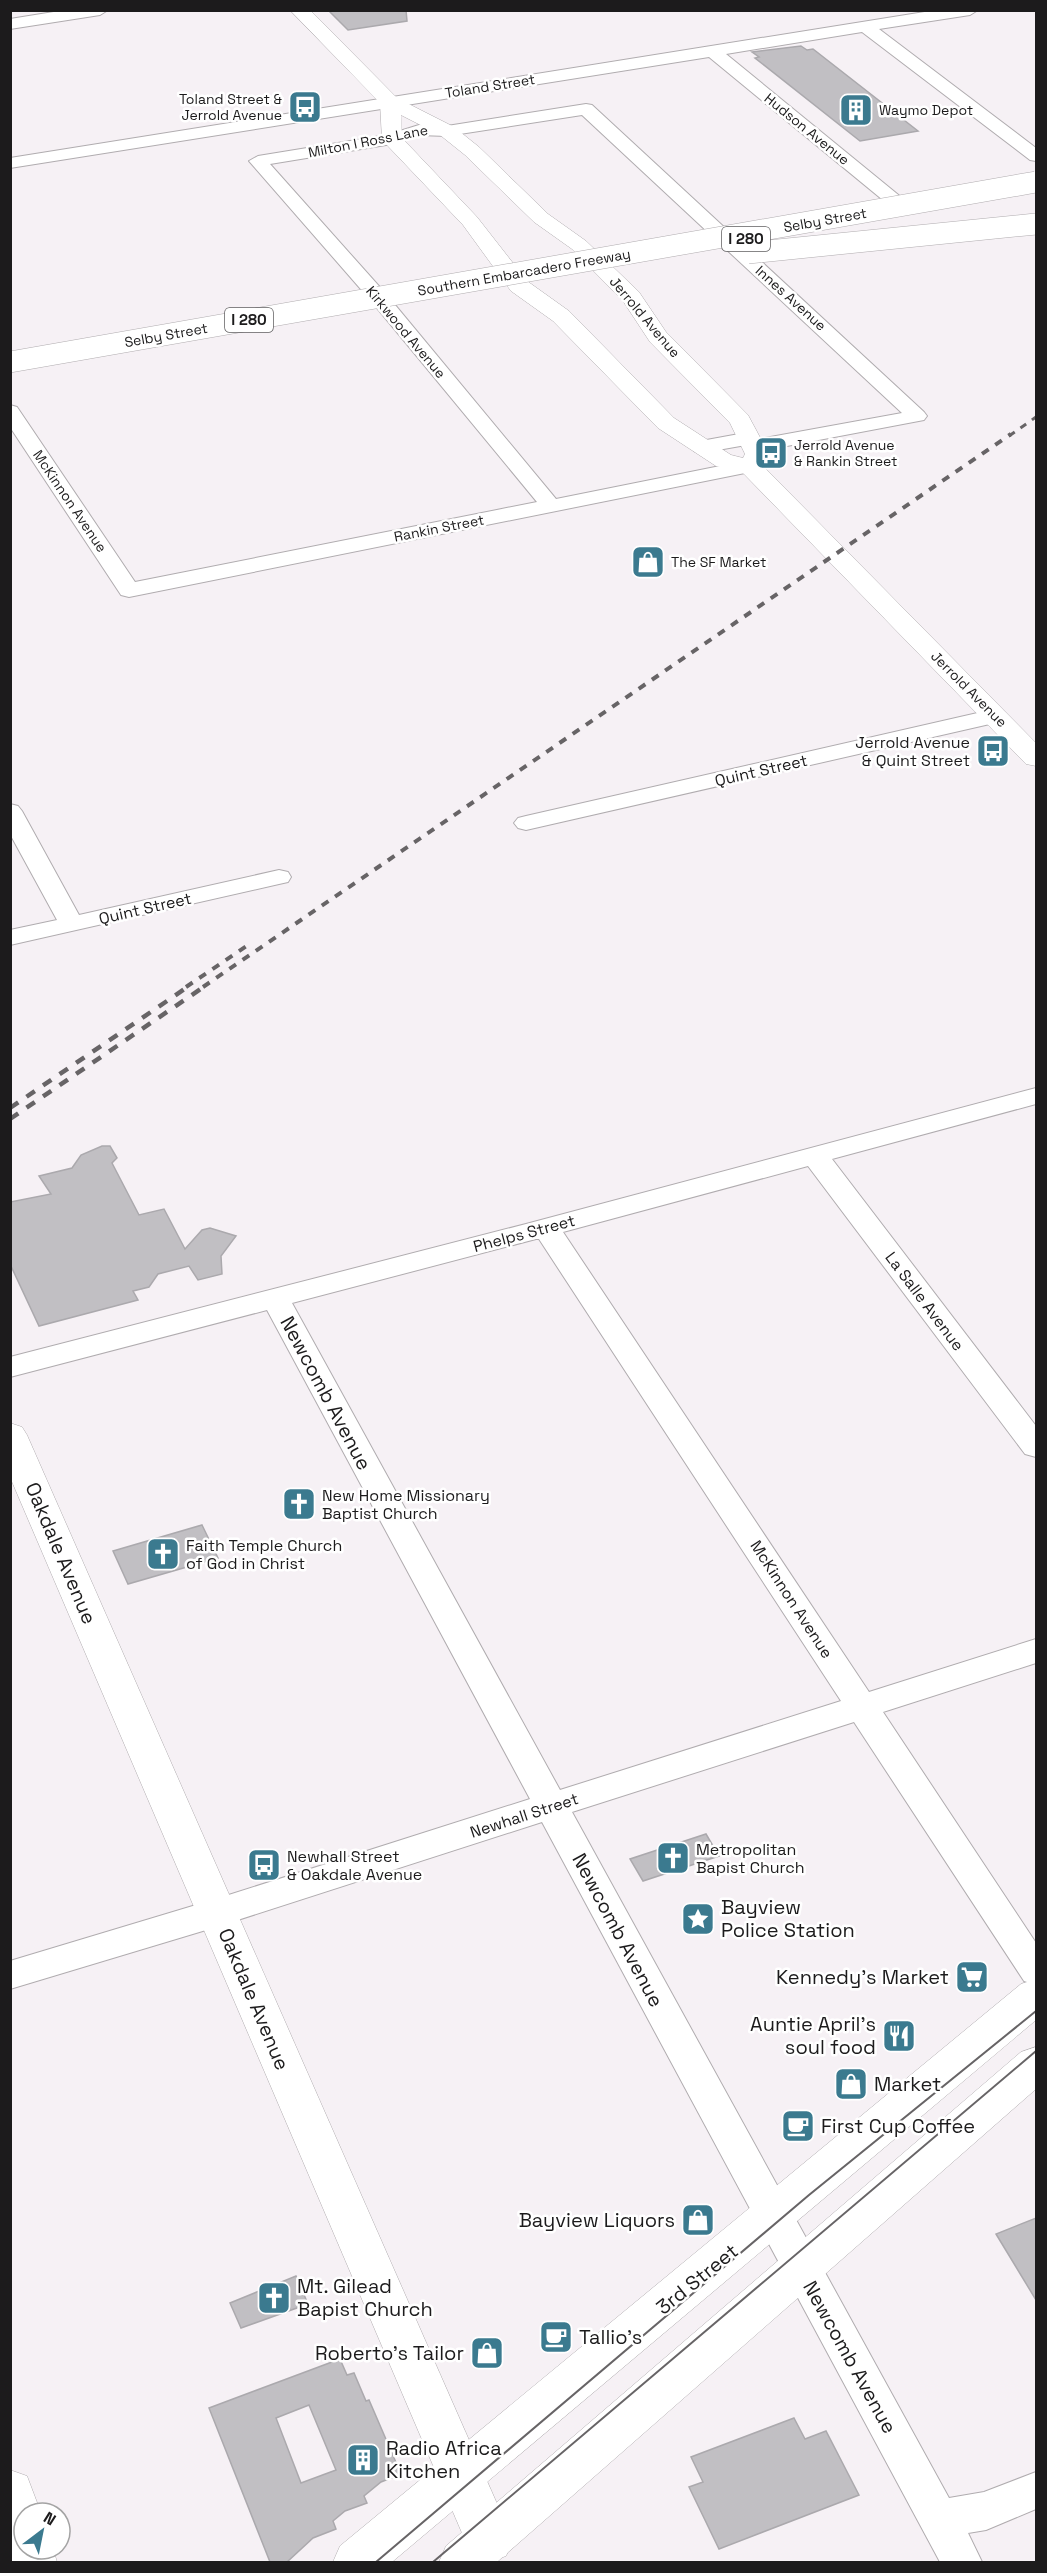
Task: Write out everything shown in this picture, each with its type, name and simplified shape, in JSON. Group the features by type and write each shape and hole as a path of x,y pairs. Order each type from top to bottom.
{"main road":[{"name":"Jerrold Avenue","path":"299,10 390,102 447,131 495,172 541,218 579,245 631,297 658,337 740,420 751,450 1036,758"},
{"path":"390,102 392,139 470,221 510,274 529,294 561,316 666,423 724,461 751,450"},
{"name":"Southern Embarcadero Freeway","path":"10,363 1036,182"},
{"name":"Southern Embarcadero Freeway","path":"10,363 678,249 1036,199"},
{"path":"457,287 617,265 1036,224"},
{"name":"Oakdale Avenue","path":"10,1435 461,2476 483,2555"},
{"name":"3rd Street","path":"357,2562 774,2217 1036,1996"},
{"path":"483,2555 800,2267 1036,2064"}],"street":[{"path":"10,24 100,10"},
{"name":"Toland Street","path":"10,164 970,10"},
{"path":"866,27 1036,156"},
{"name":"Hudson Avenue","path":"712,51 901,206"},
{"name":"Milton I Ross Lane","path":"258,161 392,139 403,133 431,128 447,131 586,109"},
{"name":"Innes Avenue","path":"586,109 724,238 810,314 917,416"},
{"name":"Kirkwood Avenue","path":"258,161 379,298 551,506"},
{"name":"Selby Street","path":"401,294 1036,182"},
{"name":"Selby Street","path":"10,363 357,302"},
{"name":"McKinnon Avenue","path":"10,411 129,590"},
{"name":"Rankin Street","path":"129,590 551,506 751,450 917,416"},
{"name":"Quint Street","path":"526,823 995,716"},
{"path":"10,811 72,924"},
{"name":"Quint Street","path":"10,938 279,877"},
{"name":"Phelps Street","path":"10,1367 546,1228 1036,1096"},
{"name":"La Salle Avenue","path":"814,1155 1036,1447"},
{"name":"McKinnon Avenue","path":"546,1228 1036,1971"},
{"name":"Newcomb Avenue","path":"275,1298 962,2562"},
{"name":"Newhall Street","path":"10,1975 216,1913 1036,1651"},
{"path":"939,2519 986,2511 1036,2490"}],"building":[{"path":"328,10 406,10 407,21 348,30"},
{"name":"Waymo Depot","path":"801,46 807,50 813,49 918,131 860,141 755,58 759,57 752,52"},
{"path":"102,1146 110,1146 117,1158 112,1163 139,1215 164,1209 185,1249 202,1230 210,1228 236,1236 221,1256 222,1274 198,1280 189,1266 158,1274 149,1287 133,1291 138,1300 39,1326 10,1264 10,1202 51,1194 39,1176 72,1168 81,1155"},
{"name":"Faith Temple Church of God in Christ","path":"202,1525 218,1558 128,1584 113,1551"},
{"name":"Metropolitan Bapist Church","path":"706,1834 719,1856 643,1881 630,1859"},
{"path":"1036,2218 1036,2300 996,2234"},
{"name":"Mt. Gilead Bapist Church","path":"296,2276 308,2304 241,2328 230,2303"},
{"name":"Radio Africa Kitchen","path":"340,2359 347,2375 354,2373 366,2401 369,2400 401,2474 381,2482 364,2496 367,2503 345,2511 333,2521 336,2529 313,2538 287,2562 270,2562 209,2408","holes":["309,2405 336,2470 301,2483 276,2418"]},
{"path":"794,2418 805,2439 826,2431 859,2495 719,2549 689,2487 703,2482 691,2457"}],"tram line":[{"path":"376,2562 809,2195 1036,2011"},
{"path":"433,2562 1036,2051"}],"railway":[{"path":"1009,436 1036,417"},
{"path":"203,987 1011,434"},
{"path":"186,987 248,945"},
{"path":"10,1108 189,986"},
{"path":"10,1119 205,986"}],"place":[{"name":"Toland Street & Jerrold Avenue","path":"305,107"},
{"name":"Waymo Depot","path":"856,110"},
{"name":"Jerrold Avenue & Rankin Street","path":"771,453"},
{"name":"The SF Market","path":"648,562"},
{"name":"Jerrold Avenue & Quint Street","path":"993,751"},
{"name":"New Home Missionary Baptist Church","path":"299,1504"},
{"name":"Faith Temple Church of God in Christ","path":"163,1554"},
{"name":"Metropolitan Bapist Church","path":"673,1858"},
{"name":"Newhall Street & Oakdale Avenue","path":"264,1865"},
{"name":"Bayview Police Station","path":"698,1919"},
{"name":"Kennedy's Market","path":"972,1977"},
{"name":"Auntie April's soul food","path":"899,2036"},
{"name":"Market","path":"851,2084"},
{"name":"First Cup Coffee","path":"798,2126"},
{"name":"Bayview Liquors","path":"698,2220"},
{"name":"Mt. Gilead Bapist Church","path":"274,2298"},
{"name":"Tallio’s","path":"556,2337"},
{"name":"Roberto's Tailor","path":"487,2353"},
{"name":"Radio Africa Kitchen","path":"363,2460"}]}
